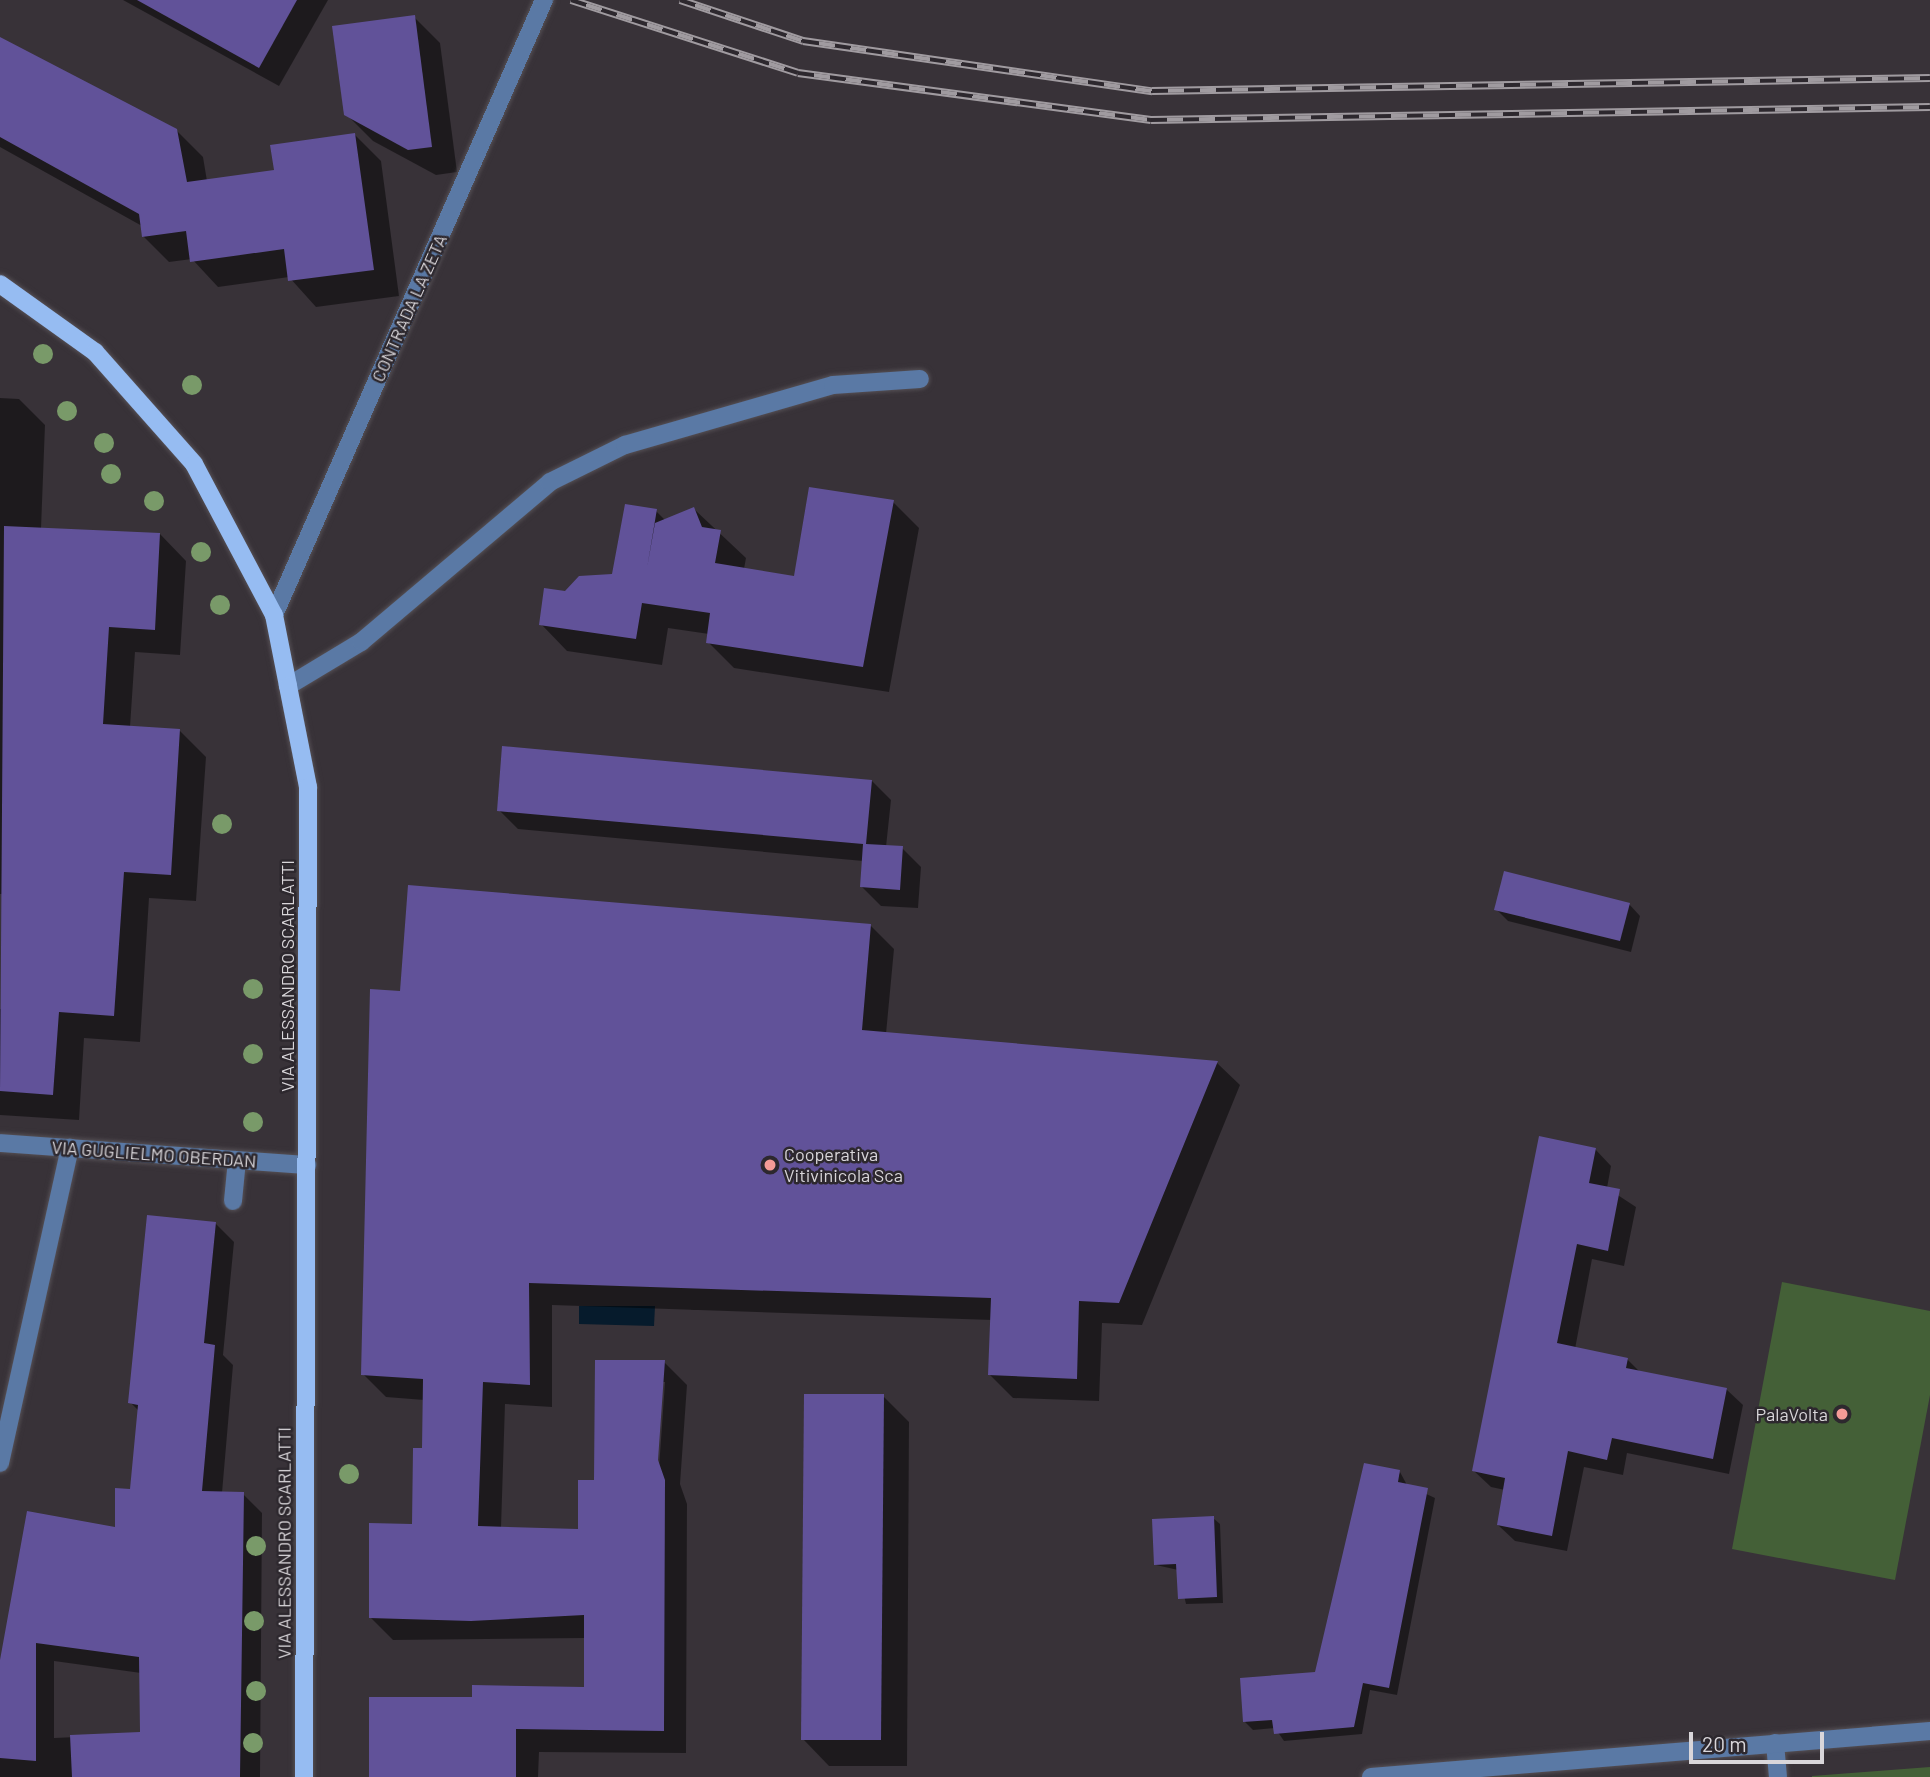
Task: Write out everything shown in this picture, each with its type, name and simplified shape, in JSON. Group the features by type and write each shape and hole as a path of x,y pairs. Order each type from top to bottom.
{"main road":[{"name":"VIA ALESSANDRO SCARLATTI","path":"0,284 95,352 194,464 274,615 308,787 304,1777"}],"street":[{"name":"CONTRADA LA ZETA","path":"274,615 544,0"},
{"path":"288,686 360,642 550,482 625,445 833,384 920,379"},
{"name":"VIA GUGLIELMO OBERDAN","path":"0,1143 307,1165"},
{"path":"0,1463 70,1148"},
{"path":"233,1201 237,1160"},
{"path":"1371,1777 1930,1731"},
{"path":"1775,1743 1777,1777"}],"green space":[{"name":"PalaVolta","path":"1782,1282 1930,1311 1930,1395 1895,1580 1732,1549"},
{"path":"1930,1767 1930,1777 1812,1777 1812,1776"}],"water":[{"path":"579,1306 655,1306 654,1326 579,1324"}],"building":[{"path":"137,0 297,0 259,68"},
{"path":"415,15 432,147 408,150 344,115 332,26"},
{"path":"0,37 177,129 187,182 274,170 270,145 355,133 374,270 288,281 284,249 190,262 186,231 142,237 139,214 0,137"},
{"path":"809,487 894,500 863,667 706,643 710,613 642,603 636,639 539,625 544,588 565,591 579,576 612,574 625,504 657,509 647,568 655,523 694,507 702,527 721,530 715,563 794,576"},
{"path":"4,526 160,533 155,630 109,627 103,724 180,729 171,875 124,872 114,1016 59,1012 53,1095 0,1091"},
{"path":"502,746 872,780 866,844 903,846 900,890 860,887 863,844 497,811"},
{"path":"1504,871 1630,903 1620,941 1494,910"},
{"path":"408,885 871,924 862,1030 1218,1061 1119,1303 1079,1301 1077,1379 988,1375 991,1298 529,1283 530,1385 483,1382 478,1526 578,1529 578,1480 594,1480 595,1360 665,1360 658,1460 665,1480 664,1731 516,1729 516,1777 369,1777 369,1697 472,1697 472,1685 584,1687 584,1615 471,1621 369,1618 369,1523 412,1524 413,1448 422,1448 423,1379 361,1375 370,989 400,991"},
{"path":"1539,1136 1596,1148 1589,1183 1620,1189 1608,1251 1577,1244 1557,1343 1628,1358 1626,1368 1727,1388 1713,1459 1612,1438 1607,1460 1568,1451 1552,1536 1497,1525 1505,1478 1472,1471"},
{"path":"147,1215 216,1222 204,1343 215,1345 202,1491 244,1492 240,1777 72,1777 70,1735 140,1732 139,1657 36,1643 36,1761 0,1758 0,1660 27,1511 115,1527 115,1488 130,1489 138,1405 128,1403"},
{"path":"804,1394 884,1394 881,1740 801,1740"},
{"path":"1364,1463 1400,1470 1398,1482 1428,1488 1389,1688 1363,1683 1354,1727 1274,1734 1272,1720 1243,1722 1240,1678 1315,1672"},
{"path":"1214,1516 1217,1597 1178,1599 1176,1564 1154,1565 1152,1519"}],"railway":[{"path":"571,0 798,73 1151,120 1930,107"},
{"path":"680,0 803,41 1152,91 1930,78"}],"place":[{"name":"Cooperativa Vitivinicola Sca","path":"770,1165"},
{"name":"PalaVolta","path":"1842,1414"}]}
